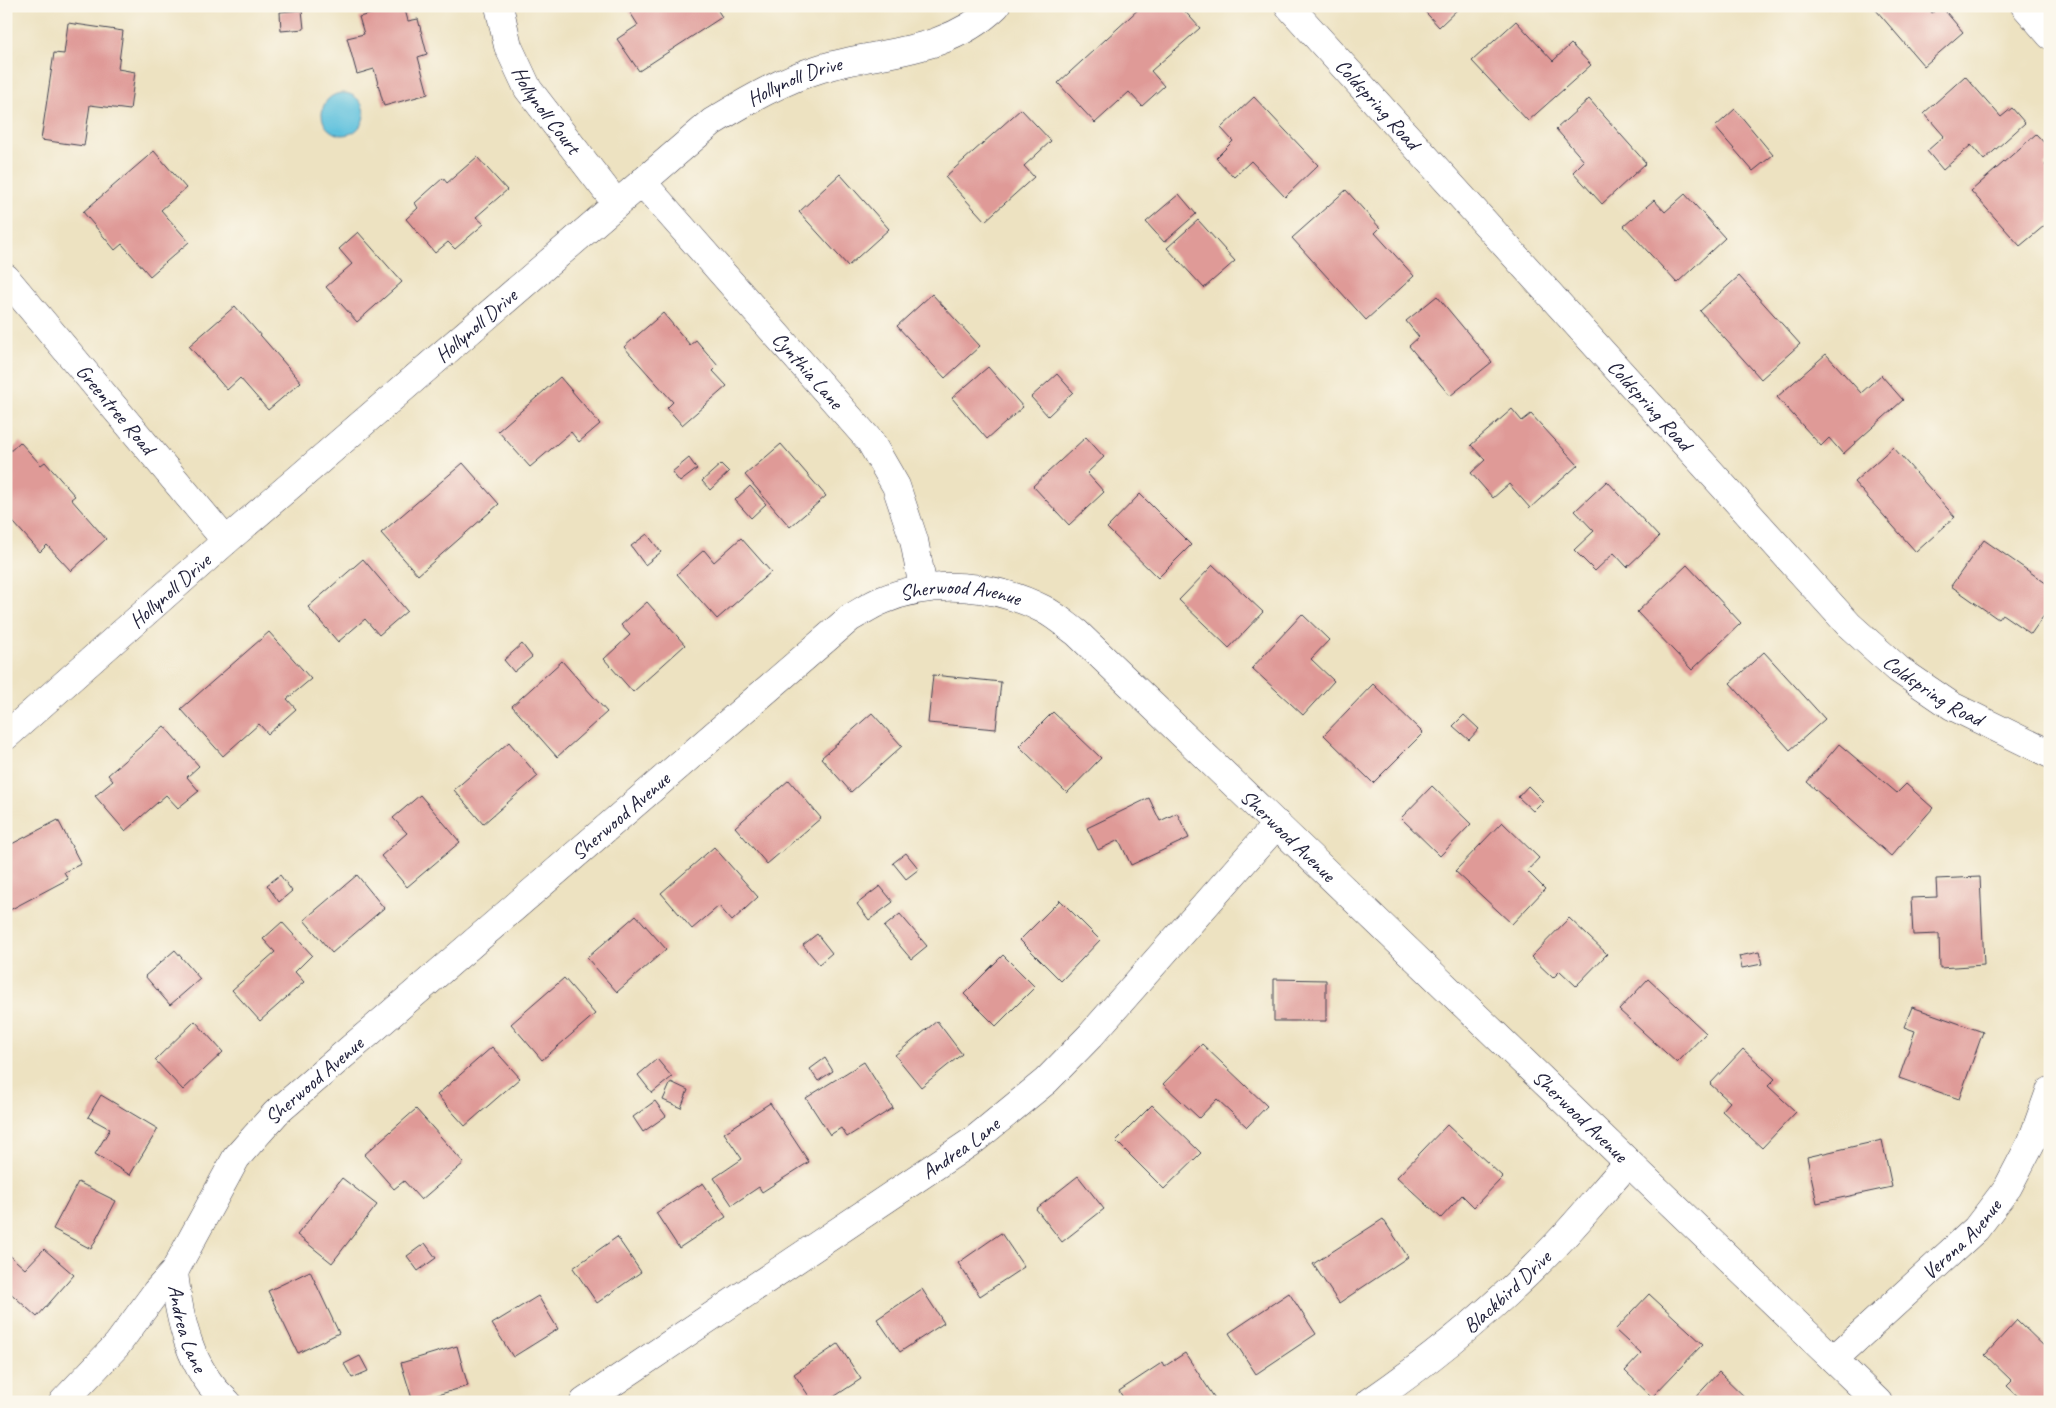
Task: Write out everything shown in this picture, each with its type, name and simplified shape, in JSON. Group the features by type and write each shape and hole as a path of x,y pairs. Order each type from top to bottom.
{"street":[{"name":"Hollynoll Court","path":"499,6 508,46 528,89 616,204"},
{"name":"Hollynoll Drive","path":"6,736 226,541 712,122 768,89 822,68 922,48 959,32 996,6"},
{"name":"Coldspring Road","path":"1289,6 1849,625 1898,669 1952,706 2050,754"},
{"path":"2025,6 2050,34"},
{"name":"Cynthia Lane","path":"642,182 870,441 896,486 914,540 923,588"},
{"name":"Greentree Road","path":"6,278 226,541"},
{"name":"Sherwood Avenue","path":"63,1402 117,1345 156,1292 174,1272 236,1158 276,1114 850,618 883,600 923,588 963,586 1000,593 1043,609 1077,633 1878,1402"},
{"name":"Andrea Lane","path":"584,1402 974,1140 1046,1081 1091,1035 1277,824"},
{"name":"Verona Avenue","path":"1834,1359 1976,1229 2008,1187 2028,1148 2050,1091"},
{"name":"Blackbird Drive","path":"1370,1402 1478,1318 1553,1248 1628,1163"},
{"name":"Andrea Lane","path":"174,1272 184,1333 201,1370 218,1394 227,1402"}],"water":[{"path":"343,93 358,99 364,114 358,129 343,135 328,129 322,114 328,99"}],"building":[{"path":"404,6 408,21 418,19 427,54 418,57 428,94 384,106 374,69 357,74 347,38 364,34 359,17"},
{"path":"626,6 715,6 722,17 639,71 617,39 638,25"},
{"path":"1142,6 1180,6 1200,28 1151,71 1164,86 1142,106 1129,92 1095,123 1058,83"},
{"path":"1420,6 1461,6 1439,27"},
{"path":"1880,6 1927,6 1932,13 1941,6 1963,32 1924,66 1876,10"},
{"path":"302,10 304,29 281,31 280,12"},
{"path":"1516,21 1553,61 1571,44 1591,65 1528,121 1472,61"},
{"path":"68,23 123,31 118,69 135,72 130,110 90,105 84,146 41,140 54,53 64,54"},
{"path":"1965,76 2001,117 2012,108 2025,123 1984,160 1971,145 1943,170 1927,151 1944,136 1924,113"},
{"path":"1254,97 1318,165 1285,197 1251,161 1234,177 1216,158 1233,141 1221,128"},
{"path":"1589,99 1646,163 1602,204 1573,172 1584,161 1556,129"},
{"path":"1021,109 1051,141 1024,166 1034,177 985,221 945,177"},
{"path":"1735,109 1773,155 1753,171 1715,127"},
{"path":"2036,134 2050,149 2050,161 2045,165 2050,170 2050,221 2020,246 1971,191"},
{"path":"154,151 186,188 161,210 189,242 150,276 122,244 115,250 83,212"},
{"path":"477,157 507,190 476,217 484,224 455,249 448,242 435,253 406,219 418,208 415,203 443,178 447,183"},
{"path":"840,174 889,229 848,266 799,212"},
{"path":"1346,190 1380,228 1375,233 1414,276 1366,320 1292,238"},
{"path":"1179,194 1196,214 1164,242 1146,222"},
{"path":"1685,194 1725,238 1677,283 1624,226 1654,200 1665,212"},
{"path":"1198,220 1235,261 1204,288 1167,248"},
{"path":"358,232 402,282 357,322 326,287 352,264 339,249"},
{"path":"1739,276 1800,344 1761,379 1700,311"},
{"path":"932,294 980,346 945,378 897,326"},
{"path":"1437,296 1492,362 1450,396 1409,346 1419,337 1406,321"},
{"path":"235,306 301,382 268,410 240,378 227,390 189,346"},
{"path":"663,313 690,345 696,340 718,366 713,371 727,386 682,425 667,408 673,402 624,347"},
{"path":"1826,354 1861,393 1881,375 1903,400 1843,454 1829,438 1821,446 1777,397"},
{"path":"988,367 1023,407 987,439 952,398"},
{"path":"1057,374 1073,392 1048,416 1031,397"},
{"path":"560,377 600,424 579,442 571,432 530,467 498,431"},
{"path":"1512,409 1522,421 1531,414 1578,465 1530,508 1509,484 1493,498 1471,473 1485,460 1471,445"},
{"path":"1086,437 1104,457 1087,473 1104,492 1069,525 1033,486"},
{"path":"20,442 41,465 45,462 75,496 71,499 106,539 71,571 47,545 40,552 6,514 6,455"},
{"path":"781,444 826,496 790,527 745,475"},
{"path":"1893,447 1955,517 1916,552 1854,482"},
{"path":"689,458 697,469 680,482 672,472"},
{"path":"463,463 499,504 418,575 381,533"},
{"path":"721,464 729,472 710,490 702,481"},
{"path":"1607,481 1659,537 1627,567 1614,553 1595,571 1574,550 1594,531 1575,511"},
{"path":"750,486 766,504 751,518 735,500"},
{"path":"1140,494 1191,545 1158,578 1107,528"},
{"path":"647,534 661,552 645,565 631,546"},
{"path":"741,538 771,572 717,619 677,574 704,550 714,562"},
{"path":"1984,540 2050,586 2050,607 2031,634 2002,614 1998,619 1951,586"},
{"path":"363,559 407,611 379,635 365,619 338,642 308,607"},
{"path":"1213,565 1263,612 1229,648 1179,600"},
{"path":"1687,565 1741,623 1692,670 1637,612"},
{"path":"647,602 685,645 633,692 604,659 630,635 621,625"},
{"path":"1302,614 1329,640 1311,659 1334,681 1303,715 1252,668"},
{"path":"269,632 311,679 287,699 296,709 268,734 259,724 223,756 181,709"},
{"path":"522,644 532,657 514,672 504,660"},
{"path":"1764,652 1825,719 1790,750 1730,683"},
{"path":"562,661 607,712 557,757 512,706"},
{"path":"933,675 1001,682 996,729 928,723"},
{"path":"1373,684 1423,733 1373,783 1324,735"},
{"path":"1053,712 1101,758 1067,793 1019,746"},
{"path":"872,713 902,746 851,792 821,758"},
{"path":"1464,715 1479,729 1469,740 1453,726"},
{"path":"164,726 199,766 187,777 199,791 178,808 166,795 125,831 95,796 113,781 108,775"},
{"path":"509,742 538,776 483,824 454,790"},
{"path":"1839,744 1897,793 1906,784 1933,808 1891,856 1807,782"},
{"path":"789,780 821,818 767,864 735,827"},
{"path":"1432,786 1471,824 1440,856 1401,818"},
{"path":"1528,786 1543,801 1533,811 1518,797"},
{"path":"420,795 460,842 407,887 381,856 407,833 393,818"},
{"path":"1149,798 1160,821 1177,813 1189,838 1131,865 1119,840 1098,850 1087,828"},
{"path":"58,820 81,864 64,872 68,879 6,912 6,847"},
{"path":"1502,822 1539,858 1527,871 1545,889 1512,924 1455,871"},
{"path":"714,847 758,897 732,921 719,906 692,929 661,893"},
{"path":"906,853 919,869 906,879 893,863"},
{"path":"280,875 292,891 279,902 267,885"},
{"path":"357,875 384,908 332,953 304,920"},
{"path":"1980,877 1984,965 1940,968 1939,934 1913,935 1911,898 1937,897 1936,879"},
{"path":"880,886 893,902 869,920 857,904"},
{"path":"1060,900 1100,940 1061,981 1020,940"},
{"path":"900,914 927,946 911,959 884,927"},
{"path":"636,915 666,949 617,992 587,958"},
{"path":"1569,918 1607,954 1576,986 1560,971 1553,978 1531,957"},
{"path":"282,922 312,955 295,972 304,982 260,1021 232,990 275,952 263,939"},
{"path":"817,934 832,953 819,964 803,945"},
{"path":"175,950 200,979 170,1005 145,976"},
{"path":"1759,952 1762,964 1742,968 1739,956"},
{"path":"1003,955 1035,987 996,1026 964,994"},
{"path":"564,978 595,1014 542,1060 511,1024"},
{"path":"1274,979 1326,980 1326,1021 1274,1021"},
{"path":"1648,979 1706,1033 1677,1063 1619,1010"},
{"path":"1912,1007 1983,1032 1959,1099 1899,1078 1915,1031 1904,1027"},
{"path":"195,1021 223,1052 183,1090 155,1060"},
{"path":"937,1021 962,1054 921,1087 895,1055"},
{"path":"1202,1044 1267,1106 1247,1127 1217,1099 1199,1118 1163,1084"},
{"path":"492,1047 520,1078 465,1126 437,1095"},
{"path":"1743,1049 1775,1079 1768,1086 1796,1112 1762,1148 1722,1111 1730,1102 1710,1084"},
{"path":"825,1058 833,1071 818,1081 810,1069"},
{"path":"657,1059 672,1077 652,1093 638,1075"},
{"path":"864,1062 893,1108 847,1137 841,1128 830,1135 806,1098"},
{"path":"671,1082 688,1090 681,1108 663,1100"},
{"path":"101,1095 158,1129 130,1175 95,1154 110,1129 88,1117"},
{"path":"655,1101 666,1116 643,1132 633,1117"},
{"path":"770,1103 809,1162 762,1192 759,1187 732,1205 714,1178 742,1159 724,1133"},
{"path":"1152,1105 1201,1153 1164,1189 1116,1141"},
{"path":"416,1109 464,1163 421,1200 404,1181 394,1189 364,1155"},
{"path":"1447,1125 1503,1177 1474,1207 1462,1195 1441,1218 1397,1177"},
{"path":"1882,1140 1892,1187 1817,1203 1807,1157"},
{"path":"1078,1176 1104,1209 1062,1242 1036,1209"},
{"path":"342,1178 377,1205 332,1263 297,1235"},
{"path":"78,1182 116,1201 91,1249 53,1229"},
{"path":"703,1183 726,1217 679,1248 656,1213"},
{"path":"1383,1219 1408,1257 1339,1303 1313,1264"},
{"path":"1001,1233 1024,1267 980,1296 958,1263"},
{"path":"617,1237 641,1272 597,1303 573,1268"},
{"path":"425,1243 436,1258 418,1271 407,1256"},
{"path":"44,1249 74,1275 37,1317 6,1289 6,1252 25,1269"},
{"path":"310,1271 339,1333 298,1353 268,1291"},
{"path":"922,1289 944,1323 900,1352 877,1319"},
{"path":"1289,1293 1316,1334 1256,1374 1229,1333"},
{"path":"1649,1294 1703,1344 1652,1397 1625,1371 1641,1354 1615,1330"},
{"path":"538,1296 558,1329 513,1357 492,1324"},
{"path":"2017,1320 2050,1352 2050,1402 2024,1402 2007,1386 2012,1381 1985,1355"},
{"path":"838,1344 861,1379 826,1402 813,1402 794,1374"},
{"path":"457,1346 468,1386 413,1402 401,1363"},
{"path":"1185,1353 1216,1400 1213,1402 1126,1402 1119,1391 1163,1362 1165,1366"},
{"path":"360,1356 368,1371 352,1378 344,1364"},
{"path":"1719,1372 1750,1402 1691,1402"}]}
